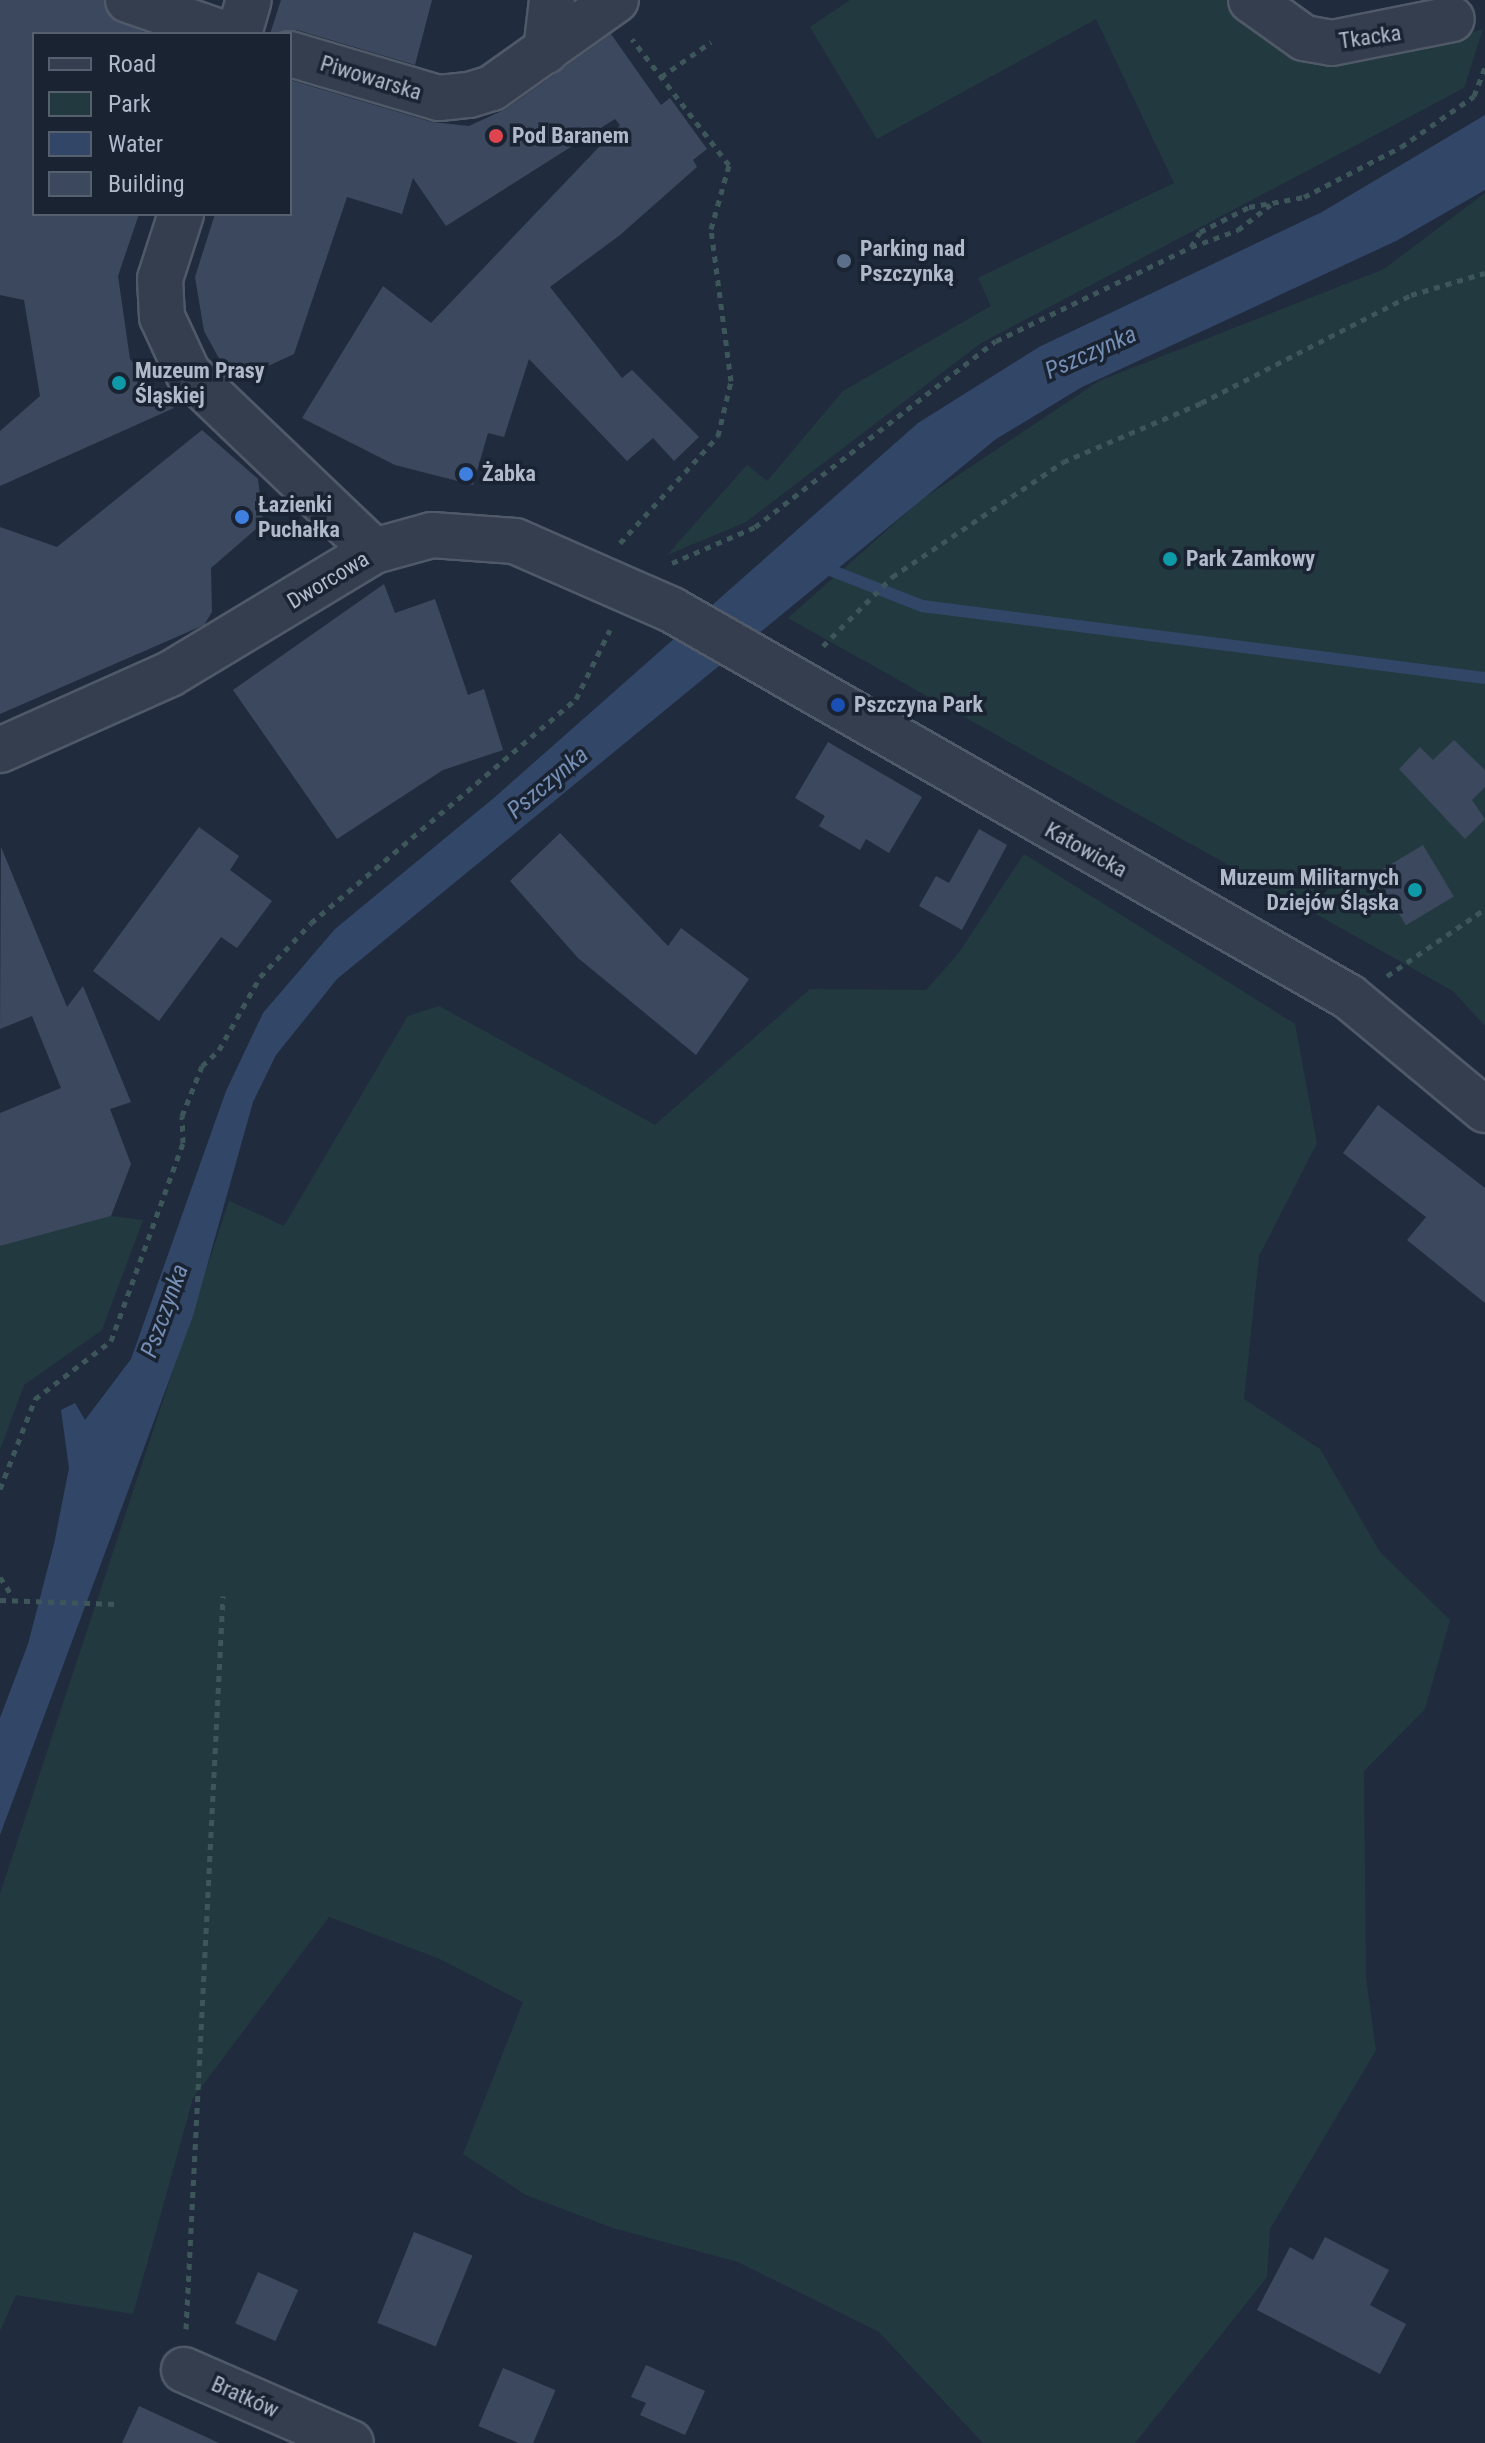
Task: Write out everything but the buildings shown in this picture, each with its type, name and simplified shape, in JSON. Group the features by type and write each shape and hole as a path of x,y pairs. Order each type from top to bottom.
{"street":[{"path":"128,0 219,32"},
{"path":"240,32 249,0"},
{"path":"546,51 552,0"},
{"name":"Tkacka","path":"1251,0 1304,38 1332,43 1452,19"},
{"name":"Piwowarska","path":"292,55 439,98 492,88 611,3"},
{"path":"180,216 160,279 162,317 188,373 374,551"},
{"name":"Dworcowa","path":"0,750 170,674 374,551 432,535 515,541 672,610"},
{"name":"Katowicka","path":"672,610 778,669 1003,805 1349,997 1485,1110"},
{"name":"Bratków","path":"184,2370 274,2428 351,2443"}],"path":[{"path":"611,3 661,77 729,165 711,229 730,406 718,436 619,544"},
{"path":"661,77 711,42"},
{"path":"1191,247 1200,232 1249,207 1304,197 1401,147 1474,96 1485,68"},
{"path":"664,567 755,527 996,341 1191,247 1210,244 1262,217 1270,204"},
{"path":"820,650 892,577 1063,462 1201,403 1411,295 1485,273"},
{"path":"0,1489 35,1399 111,1341 183,1143 182,1116 202,1066 219,1050 260,977 311,923 576,699 618,615"},
{"path":"1349,997 1426,955 1485,909"},
{"path":"0,1577 13,1597"},
{"path":"184,2370 223,1596"},
{"path":"0,1600 13,1597 118,1604"}],"green space":[{"path":"850,0 1234,0 1310,53 1381,58 1483,29 1464,88 981,343 746,522 667,555 747,465 767,481 843,391 991,306 978,278 1174,183 1096,19 877,139 810,27"},
{"name":"Park Zamkowy","path":"1485,193 1485,1026 1453,991 788,618 921,500 1099,381 1384,269"},
{"path":"1024,854 1295,1024 1317,1143 1259,1256 1244,1399 1320,1449 1380,1552 1450,1620 1425,1709 1364,1771 1366,1978 1376,2050 1270,2229 1267,2277 1135,2443 983,2443 879,2332 738,2262 613,2228 526,2195 463,2154 523,2002 440,1959 329,1917 193,2098 133,2314 16,2295 0,2331 0,1894 229,1201 284,1226 408,1016 439,1006 655,1125 810,989 926,990 958,954"},
{"path":"111,1216 143,1220 102,1330 24,1385 0,1450 0,1246"}],"water":[{"name":"Pszczynka","path":"1485,115 1485,190 1396,241 1082,387 996,439 337,979 276,1055 253,1102 193,1316 0,1835 0,1718 28,1644 54,1544 69,1468 61,1410 75,1403 85,1420 131,1359 226,1091 263,1013 335,929 495,797 918,423 1039,347 1322,212"}],"waterway":[{"path":"820,566 922,606 1485,678"}],"place":[{"name":"Pod Baranem","path":"496,136"},
{"name":"Parking nad Pszczynką","path":"844,261"},
{"name":"Muzeum Prasy Śląskiej","path":"119,383"},
{"name":"Żabka","path":"466,474"},
{"name":"Łazienki Puchałka","path":"242,517"},
{"name":"Park Zamkowy","path":"1170,559"},
{"name":"Pszczyna Park","path":"838,705"},
{"name":"Muzeum Militarnych Dziejów Śląska","path":"1415,890"}]}
